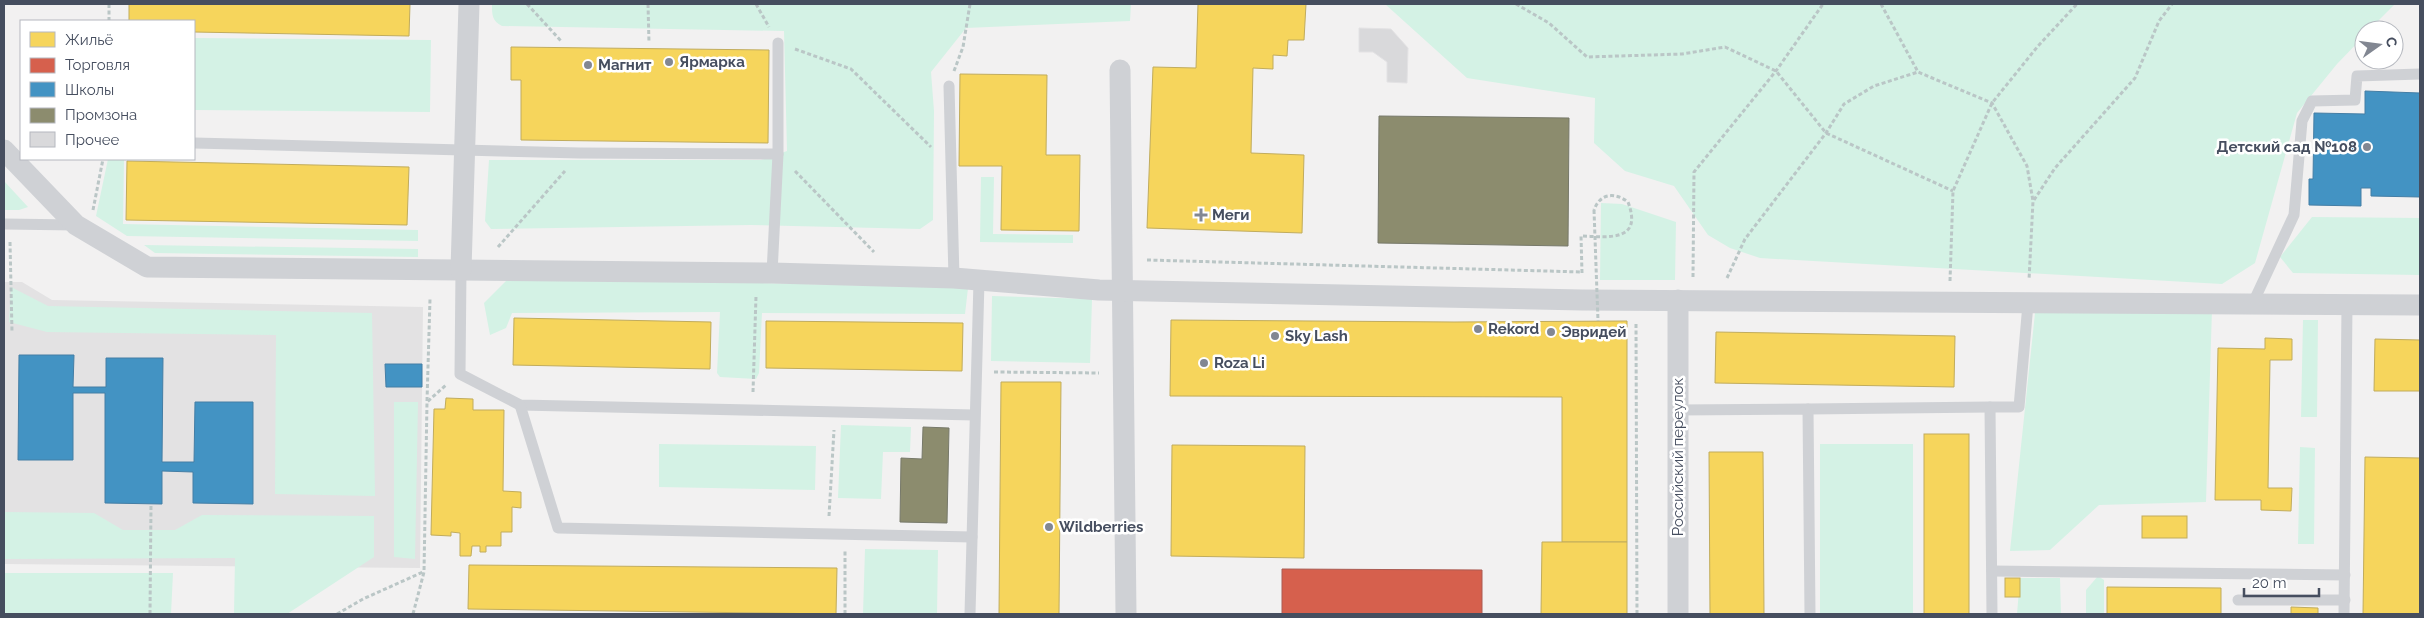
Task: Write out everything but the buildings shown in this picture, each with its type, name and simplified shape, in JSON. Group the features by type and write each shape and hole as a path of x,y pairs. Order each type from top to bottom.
{"street":[{"path":"461,270 469,4"},
{"path":"1120,70 1126,614"},
{"path":"4,150 84,222 147,267 764,273 954,278 1122,290 1582,300 1949,304 2420,305"},
{"name":"Российский переулок","path":"1678,614 1678,410 1686,300"}],"lane":[{"path":"764,273 778,154 778,43"},
{"path":"2252,304 2294,215 2302,121 2312,101 2356,100 2357,76 2420,74"},
{"path":"949,86 954,278"},
{"path":"195,143 580,153 778,154"},
{"path":"7,224 84,222"},
{"path":"461,270 460,374 520,405 974,415"},
{"path":"970,614 979,281"},
{"path":"1678,410 2019,407 2028,304"},
{"path":"2344,614 2347,305"},
{"path":"520,405 558,528 972,537"},
{"path":"1990,407 1992,614"},
{"path":"1808,409 1810,614"},
{"path":"1992,571 2345,575"},
{"path":"2238,600 2344,600"}],"path":[{"path":"109,20 110,4"},
{"path":"527,4 562,42"},
{"path":"648,4 649,43"},
{"path":"756,4 778,43"},
{"path":"949,86 963,47 970,4"},
{"path":"1516,4 1549,23 1588,57 1682,54 1725,47 1776,71 1826,133 1954,191"},
{"path":"1686,300 1694,172 1776,71 1823,4"},
{"path":"1881,4 1918,72 1992,103 2027,166 2034,201 2028,304"},
{"path":"1949,304 1954,191 1992,103 2038,46 2077,4"},
{"path":"2034,201 2055,168 2135,78 2159,21 2172,4"},
{"path":"798,50 851,69 951,166"},
{"path":"1715,301 1745,239 1826,133 1844,104 1874,86 1918,72"},
{"path":"498,247 580,153"},
{"path":"778,154 874,252"},
{"path":"84,222 103,160"},
{"path":"1582,300 1581,236 1614,237 1623,235 1631,225 1632,219 1628,202 1620,196 1607,195 1601,198 1594,210 1598,321"},
{"path":"7,224 12,332"},
{"path":"1147,260 1582,272"},
{"path":"752,410 764,273"},
{"path":"413,614 424,572 430,298"},
{"path":"1636,322 1637,614"},
{"path":"976,372 1099,373"},
{"path":"427,402 460,374"},
{"path":"828,535 836,412"},
{"path":"150,504 150,614"},
{"path":"845,535 845,614"},
{"path":"337,614 363,599 424,572"}],"shaded area":[{"path":"4,282 22,282 52,300 423,307 420,568 4,564"}],"green space":[{"path":"492,4 1131,4 1130,21 966,28 931,72 934,111 933,220 920,229 751,225 491,229 485,221 489,160 761,160 787,151 784,31 502,26 493,17"},
{"path":"1385,4 2395,4 2379,20 2354,20 2354,46 2297,113 2255,263 2222,284 1760,258 1730,248 1708,235 1674,186 1625,171 1594,143 1595,98 1467,78"},
{"path":"195,38 431,40 430,112 195,110"},
{"path":"108,160 124,160 123,224 418,230 418,241 127,236 96,216"},
{"path":"981,177 994,177 993,234 1073,235 1073,243 980,242"},
{"path":"4,181 28,207 19,210 4,210"},
{"path":"1601,203 1622,204 1676,222 1675,280 1600,280"},
{"path":"2312,217 2420,218 2420,275 2293,273 2280,257"},
{"path":"144,245 418,249 418,257 155,253"},
{"path":"510,277 968,288 965,314 762,313 759,373 756,379 720,377 717,373 720,312 512,313 506,328 490,335 484,303"},
{"path":"11,287 48,306 372,313 375,496 275,494 276,335 47,332 9,322"},
{"path":"992,296 1092,299 1090,363 991,361"},
{"path":"2212,309 2206,502 2099,505 2050,550 2010,551 2035,313"},
{"path":"2303,320 2318,320 2317,417 2301,417"},
{"path":"394,402 418,402 415,559 394,557"},
{"path":"841,425 911,427 910,452 883,452 881,499 838,498"},
{"path":"659,444 816,446 815,490 659,487"},
{"path":"1820,444 1913,444 1913,614 1820,614"},
{"path":"2300,447 2315,448 2314,544 2298,544"},
{"path":"4,512 94,513 123,530 175,530 202,515 374,516 374,557 287,614 234,614 235,558 4,559"},
{"path":"865,549 938,550 937,614 863,614"},
{"path":"4,573 173,573 171,614 4,614"},
{"path":"2098,576 2104,580 2104,614 2086,614 2086,590"},
{"path":"2020,578 2060,578 2061,614 2017,614"}],"place":[{"name":"Ярмарка","path":"669,62"},
{"name":"Магнит","path":"588,65"},
{"name":"Детский сад №108","path":"2367,147"},
{"name":"Меги","path":"1201,215"},
{"name":"Rekord","path":"1478,329"},
{"name":"Эвридей","path":"1551,332"},
{"name":"Sky Lash","path":"1275,336"},
{"name":"Roza Li","path":"1204,363"},
{"name":"Wildberries","path":"1049,527"}]}
